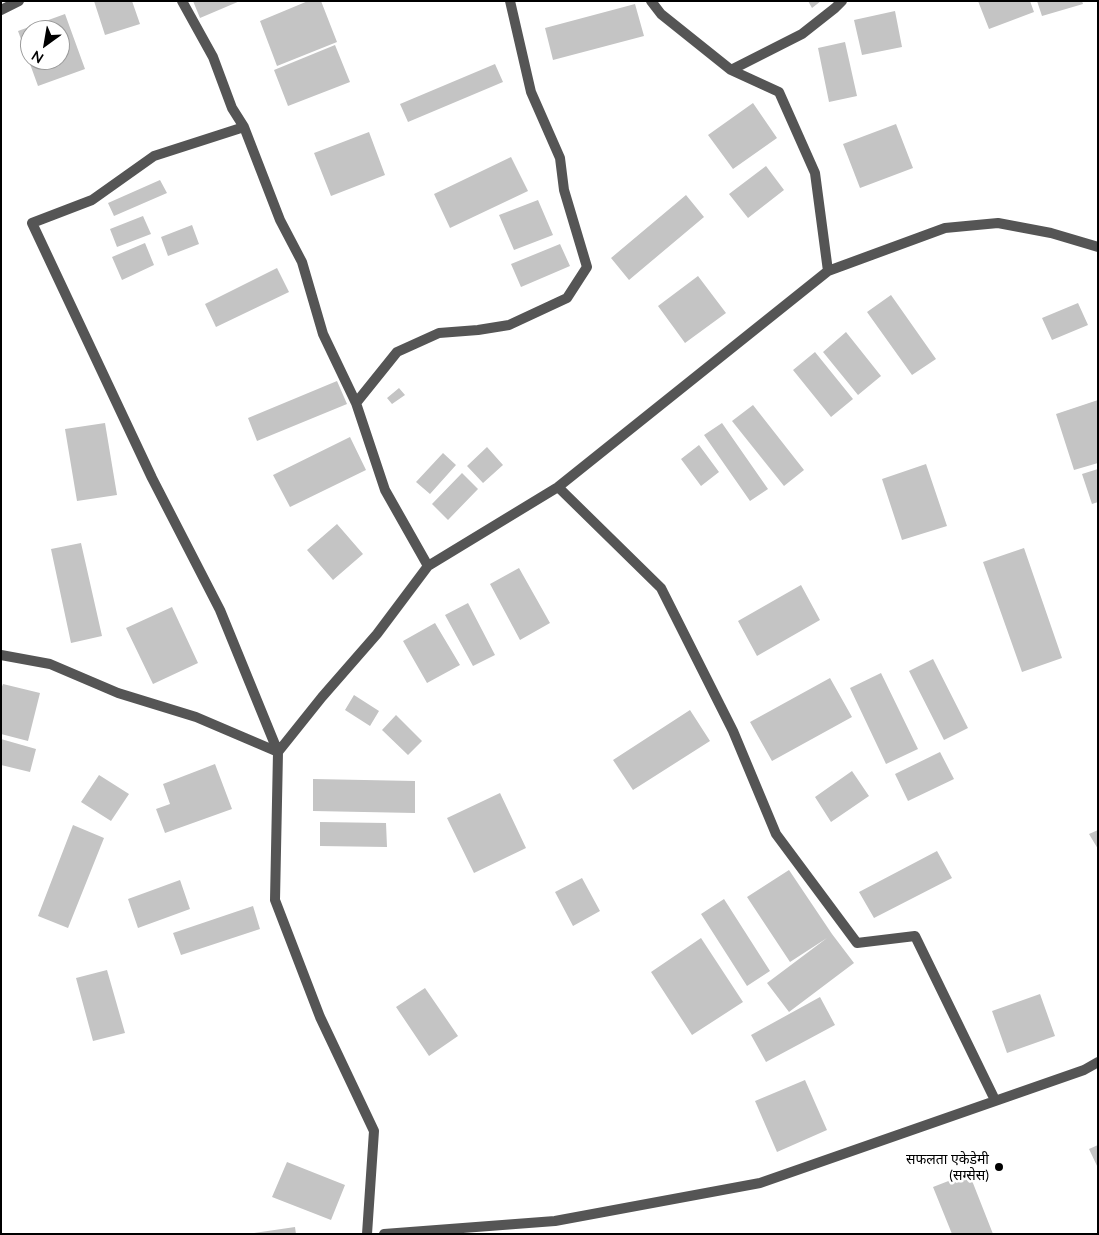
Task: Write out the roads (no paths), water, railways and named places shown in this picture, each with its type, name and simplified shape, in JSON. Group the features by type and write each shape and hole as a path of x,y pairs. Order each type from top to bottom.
{"street":[{"path":"1,10 19,1"},
{"path":"182,1 213,57 232,108 244,128 280,220 302,262 323,334 356,403 385,490 428,566"},
{"path":"356,403 397,352 439,333 509,325 567,298 587,267 564,190 560,158 531,92 510,1"},
{"path":"651,1 661,14 731,70 779,92 815,173 828,270"},
{"path":"731,70 802,34 842,1"},
{"path":"244,128 154,156 92,200 32,223 152,478 220,610 278,752 275,900 320,1017 374,1131 367,1234"},
{"path":"278,752 322,697 377,634 428,566 558,487 828,270 945,228 989,223 1051,233 1098,246"},
{"path":"558,487 661,588 734,730 776,834 857,944 915,936 995,1100"},
{"path":"1,654 50,664 118,693 196,717 278,752"},
{"path":"384,1234 555,1221 760,1183 1084,1070 1098,1062"}],"place":[{"name":"सफलता एकेडेमी (सग्सेस)","path":"999,1167"}]}
